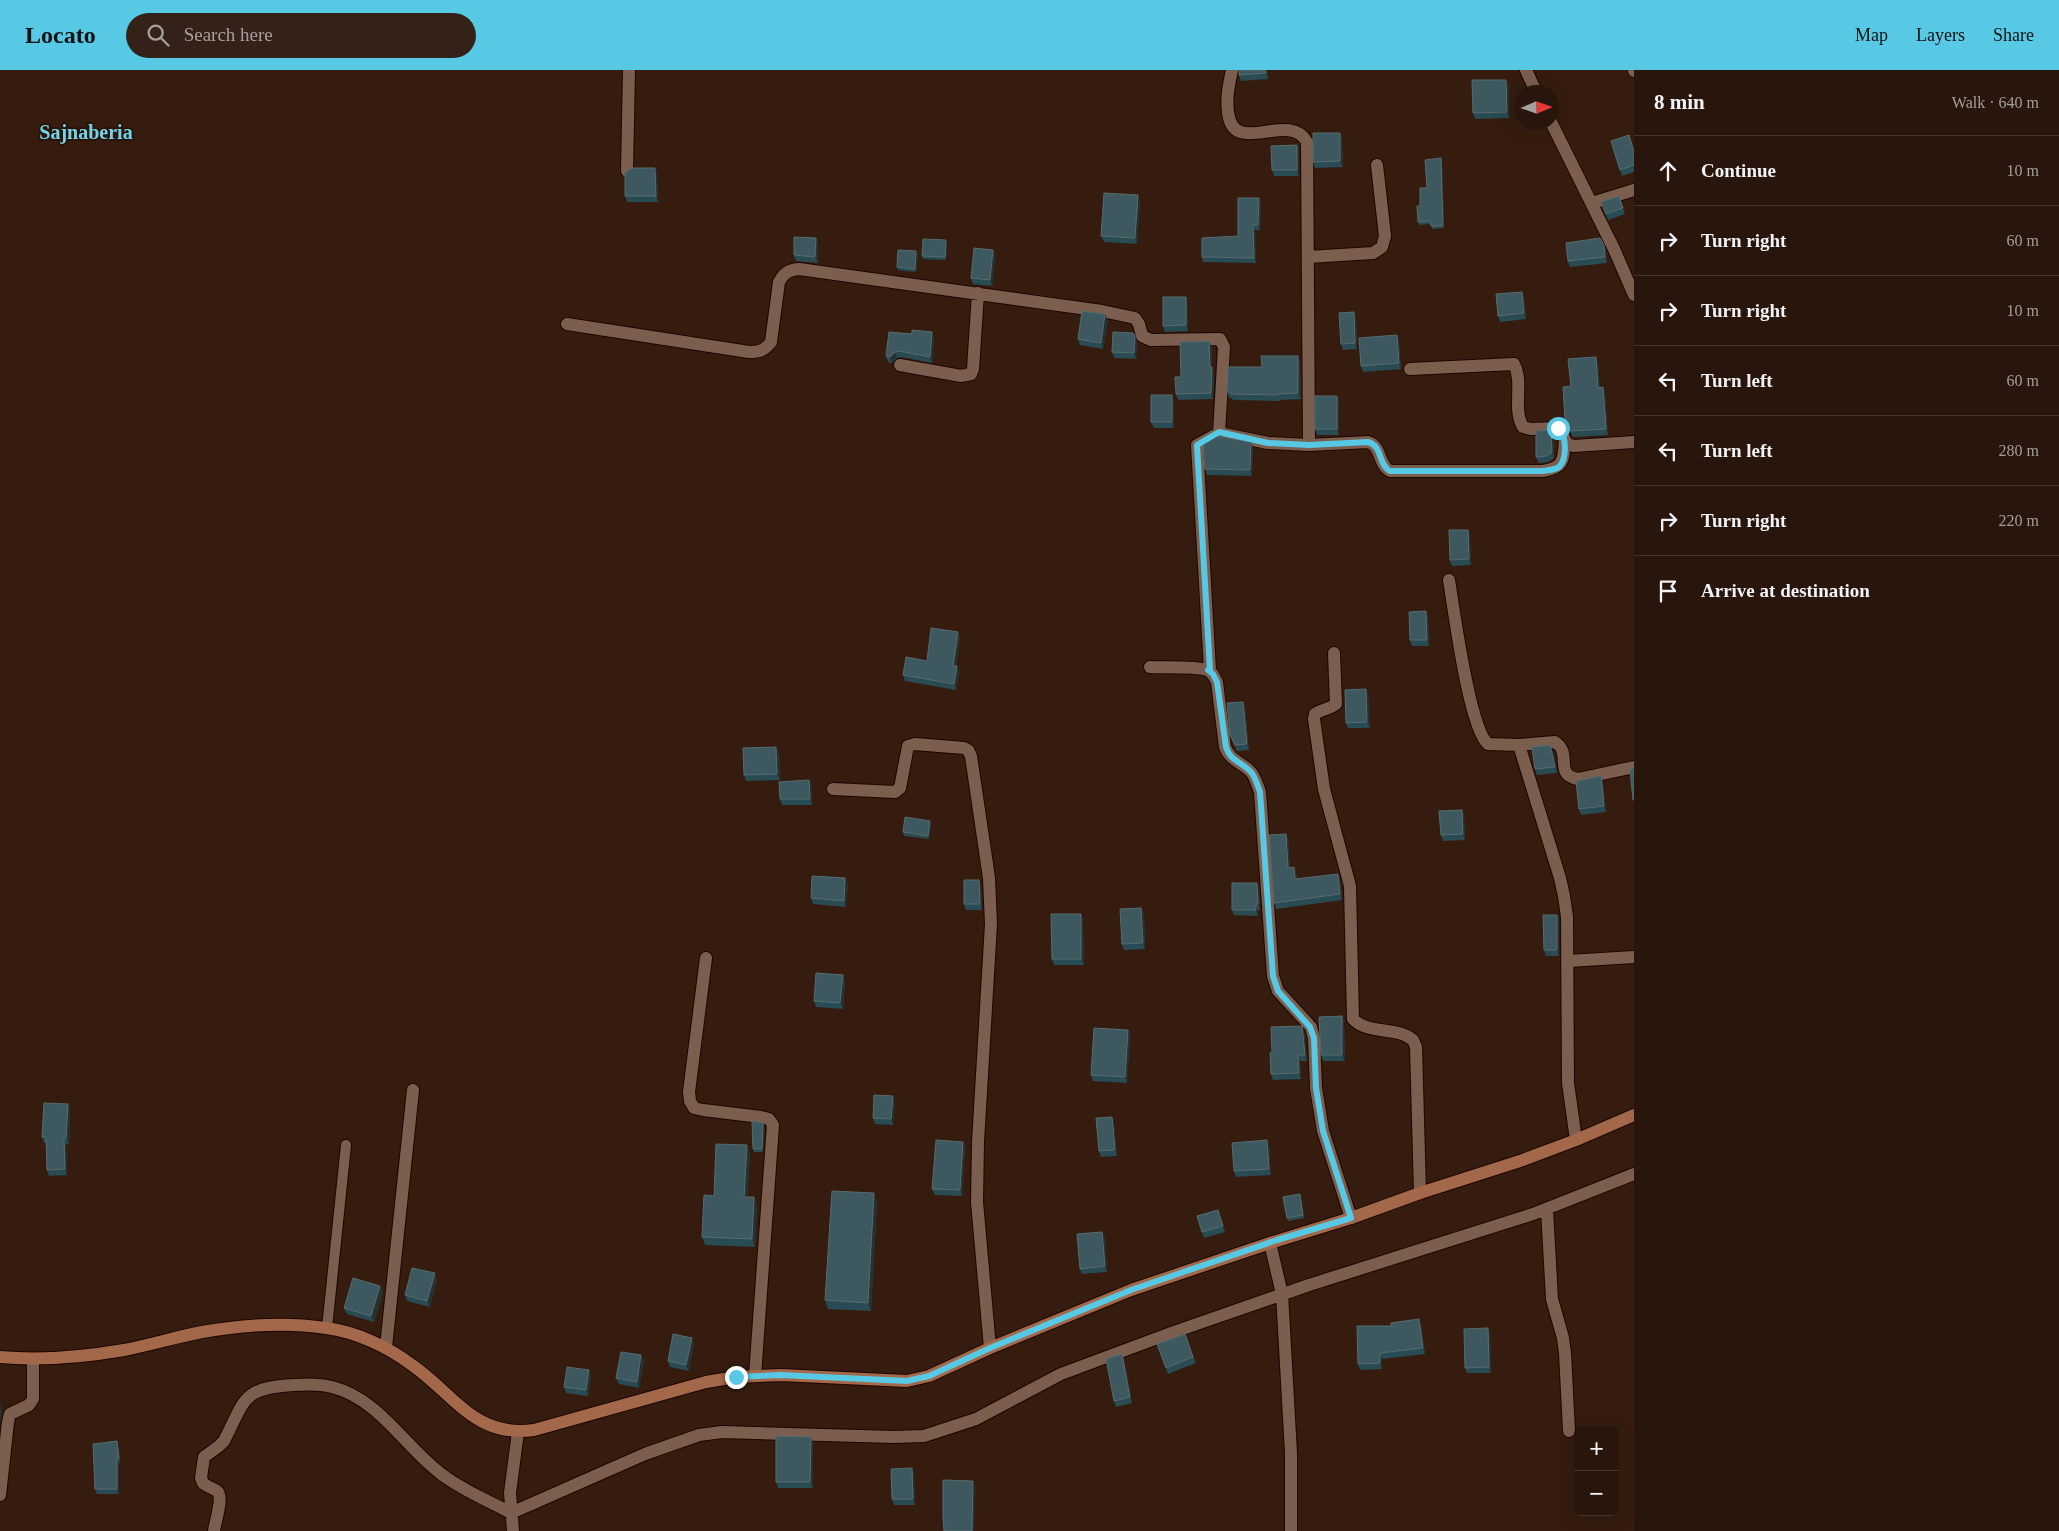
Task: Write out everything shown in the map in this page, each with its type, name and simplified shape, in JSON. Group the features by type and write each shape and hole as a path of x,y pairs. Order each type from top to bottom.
{"main road":[{"path":"0,1357 48,1359 92,1355 126,1350 202,1332 245,1326 281,1325 327,1328 386,1347 414,1366 474,1418 495,1428 518,1432 534,1430 706,1382 781,1375 907,1381 929,1376 990,1348 1131,1290 1520,1161 1634,1115"}],"street":[{"path":"627,171 629,70"},
{"path":"1232,70 1227,107 1232,125 1241,132 1248,134 1285,129 1297,130 1304,135 1307,142 1309,445"},
{"path":"1526,70 1533,85"},
{"path":"1555,130 1592,203 1634,295"},
{"path":"1308,257 1373,253 1382,246 1385,236 1377,165"},
{"path":"1592,203 1634,190"},
{"path":"567,324 748,352 759,352 766,349 771,342 779,282 789,270 799,269 1057,304 1135,318 1139,324 1142,336 1152,340 1220,339 1224,347 1219,432"},
{"path":"900,365 961,376 971,374 973,369 978,293"},
{"path":"1410,369 1514,364 1517,377 1520,418 1523,427 1531,429 1558,428 1562,431 1568,444 1574,446 1634,442"},
{"path":"1208,670 1210,670 1197,445 1219,432 1268,443 1309,445 1368,442 1376,447 1383,464 1390,471 1543,471 1560,466 1563,459 1565,440"},
{"path":"1449,580 1466,681 1480,733 1488,744 1519,745 1555,742 1564,753 1565,772 1570,778 1578,779 1634,768"},
{"path":"1334,653 1336,704 1315,714 1314,719 1324,789 1350,886 1353,1019 1363,1025 1402,1034 1413,1040 1416,1047 1420,1193"},
{"path":"1150,667 1208,670 1213,674 1217,682 1228,755 1250,770 1255,778 1260,792 1273,976 1278,991 1284,1000 1307,1022 1314,1038 1316,1088 1323,1131 1351,1218"},
{"path":"833,789 895,792 900,788 908,746 915,744 964,748 971,756 989,878 991,924 978,1142 977,1202 990,1348"},
{"path":"1519,745 1560,878 1567,917 1568,1083 1576,1140"},
{"path":"1568,961 1634,957"},
{"path":"706,958 689,1092 690,1101 694,1108 761,1117 769,1120 773,1125 755,1376"},
{"path":"386,1347 413,1090"},
{"path":"510,1513 646,1454 700,1435 722,1432 894,1437 924,1436 976,1419 1061,1374 1282,1294 1547,1209 1634,1174"},
{"path":"1547,1209 1549,1270 1552,1299 1563,1338 1565,1353 1569,1431"},
{"path":"1270,1243 1282,1294 1291,1453 1291,1531"},
{"path":"0,1495 10,1414 29,1405 33,1399 33,1359"},
{"path":"214,1531 220,1500 216,1490 203,1483 201,1478 204,1457 224,1441 243,1404 253,1392 272,1386 332,1386 357,1397 383,1417 424,1459 445,1476 510,1513"},
{"path":"513,1531 510,1513 510,1493 518,1432"}],"lane":[{"path":"327,1328 346,1145"}],"building":[{"path":"1239,70 1265,70 1266,73 1239,75"},
{"path":"1472,80 1506,80 1507,112 1473,113"},
{"path":"1313,133 1340,133 1340,161 1313,162"},
{"path":"1629,135 1634,152 1634,165 1620,170 1611,141"},
{"path":"1297,145 1297,170 1272,170 1271,146"},
{"path":"1441,158 1443,226 1431,226 1430,221 1418,222 1417,206 1420,206 1420,188 1427,188 1425,160"},
{"path":"632,168 655,168 656,196 625,196 625,173"},
{"path":"1104,193 1138,195 1135,238 1101,236"},
{"path":"1619,196 1623,208 1606,214 1601,202"},
{"path":"1238,198 1259,198 1258,225 1253,225 1254,258 1202,257 1202,238 1238,236"},
{"path":"794,237 816,238 815,257 794,255"},
{"path":"1600,238 1604,245 1605,257 1568,261 1566,243"},
{"path":"923,239 946,240 945,257 922,256"},
{"path":"974,248 993,250 990,280 971,278"},
{"path":"898,250 916,251 915,269 897,267"},
{"path":"1522,292 1524,313 1498,316 1496,294"},
{"path":"1163,297 1186,297 1186,325 1163,326"},
{"path":"1082,311 1105,314 1101,343 1078,339"},
{"path":"1354,312 1355,343 1341,344 1339,313"},
{"path":"912,330 932,332 930,357 899,351 890,357 886,356 889,332 912,334"},
{"path":"1113,332 1133,333 1135,336 1134,353 1112,352"},
{"path":"1397,335 1399,363 1361,366 1359,338"},
{"path":"1209,341 1210,367 1212,367 1211,393 1176,394 1175,377 1181,377 1180,342"},
{"path":"1261,356 1298,356 1298,393 1278,395 1231,394 1231,392 1227,392 1228,367 1262,367"},
{"path":"1596,357 1598,388 1603,387 1606,429 1571,431 1565,420 1563,387 1571,386 1568,359"},
{"path":"1151,395 1172,395 1172,422 1151,422"},
{"path":"1315,396 1337,396 1337,429 1315,429"},
{"path":"1551,430 1552,452 1546,456 1536,457 1536,431"},
{"path":"1217,436 1251,442 1250,470 1205,469 1203,444"},
{"path":"1449,530 1468,530 1469,559 1450,560"},
{"path":"1426,611 1427,640 1410,640 1409,612"},
{"path":"931,628 958,632 953,666 957,666 954,684 903,675 906,657 927,661"},
{"path":"1366,689 1367,722 1346,723 1345,690"},
{"path":"1243,702 1247,744 1235,745 1230,735 1227,703"},
{"path":"1550,745 1555,767 1535,769 1532,747"},
{"path":"776,747 777,774 744,775 743,748"},
{"path":"1634,768 1634,800 1633,800 1630,770"},
{"path":"1601,776 1604,806 1579,809 1576,781"},
{"path":"809,780 810,799 780,799 779,782"},
{"path":"1462,810 1463,834 1441,835 1439,811"},
{"path":"905,817 930,821 928,836 903,832"},
{"path":"1286,834 1288,868 1294,867 1295,879 1338,874 1340,894 1274,903 1269,835"},
{"path":"812,876 845,878 844,901 811,898"},
{"path":"964,880 979,880 980,904 964,904"},
{"path":"1232,883 1257,883 1258,904 1256,904 1256,910 1232,910"},
{"path":"1141,908 1143,943 1122,944 1120,909"},
{"path":"1051,914 1081,914 1081,959 1052,959"},
{"path":"1543,915 1557,915 1557,950 1544,950"},
{"path":"816,973 843,975 840,1003 814,1001"},
{"path":"1342,1016 1342,1055 1321,1055 1319,1017"},
{"path":"1302,1026 1305,1055 1298,1055 1299,1073 1271,1074 1271,1027"},
{"path":"1094,1028 1128,1030 1125,1077 1091,1075"},
{"path":"874,1095 893,1096 891,1119 873,1118"},
{"path":"44,1103 68,1104 66,1138 64,1138 65,1169 47,1170 46,1137 42,1137"},
{"path":"1112,1117 1115,1150 1099,1151 1096,1118"},
{"path":"752,1121 763,1123 762,1149 753,1149"},
{"path":"936,1140 963,1142 960,1190 932,1189"},
{"path":"1267,1140 1269,1169 1234,1171 1232,1143"},
{"path":"716,1144 747,1145 744,1197 754,1197 752,1239 702,1237 704,1195 714,1196"},
{"path":"832,1191 874,1193 868,1303 825,1300"},
{"path":"1300,1194 1303,1215 1287,1218 1283,1197"},
{"path":"1218,1210 1223,1226 1202,1232 1197,1216"},
{"path":"1102,1232 1105,1266 1080,1269 1077,1234"},
{"path":"412,1268 435,1273 427,1301 405,1295"},
{"path":"353,1278 380,1286 371,1316 344,1308"},
{"path":"1419,1319 1423,1348 1380,1353 1380,1363 1358,1364 1357,1326 1391,1326 1391,1323"},
{"path":"1488,1328 1489,1367 1465,1368 1464,1329"},
{"path":"673,1334 692,1338 686,1365 668,1361"},
{"path":"1185,1334 1193,1357 1166,1368 1157,1344"},
{"path":"621,1352 641,1355 637,1382 616,1378"},
{"path":"1122,1354 1130,1397 1114,1401 1106,1359"},
{"path":"567,1367 589,1370 586,1390 564,1387"},
{"path":"776,1436 811,1437 810,1482 776,1482"},
{"path":"117,1441 119,1458 117,1458 117,1489 95,1489 93,1444"},
{"path":"912,1468 913,1499 892,1499 891,1469"},
{"path":"943,1480 973,1481 972,1531 944,1531"}],"district":[{"name":"Sajnaberia","path":"86,132"}],"route":[{"path":"736,1377 781,1375 907,1381 929,1376 990,1348 1131,1290 1277,1240 1351,1218 1323,1131 1316,1088 1314,1038 1310,1027 1278,991 1273,976 1260,792 1250,770 1228,755 1217,682 1213,674 1208,670 1210,670 1197,445 1219,432 1268,443 1309,445 1368,442 1376,447 1383,464 1390,471 1543,471 1560,466 1563,459 1565,440 1562,431 1558,428"}]}
